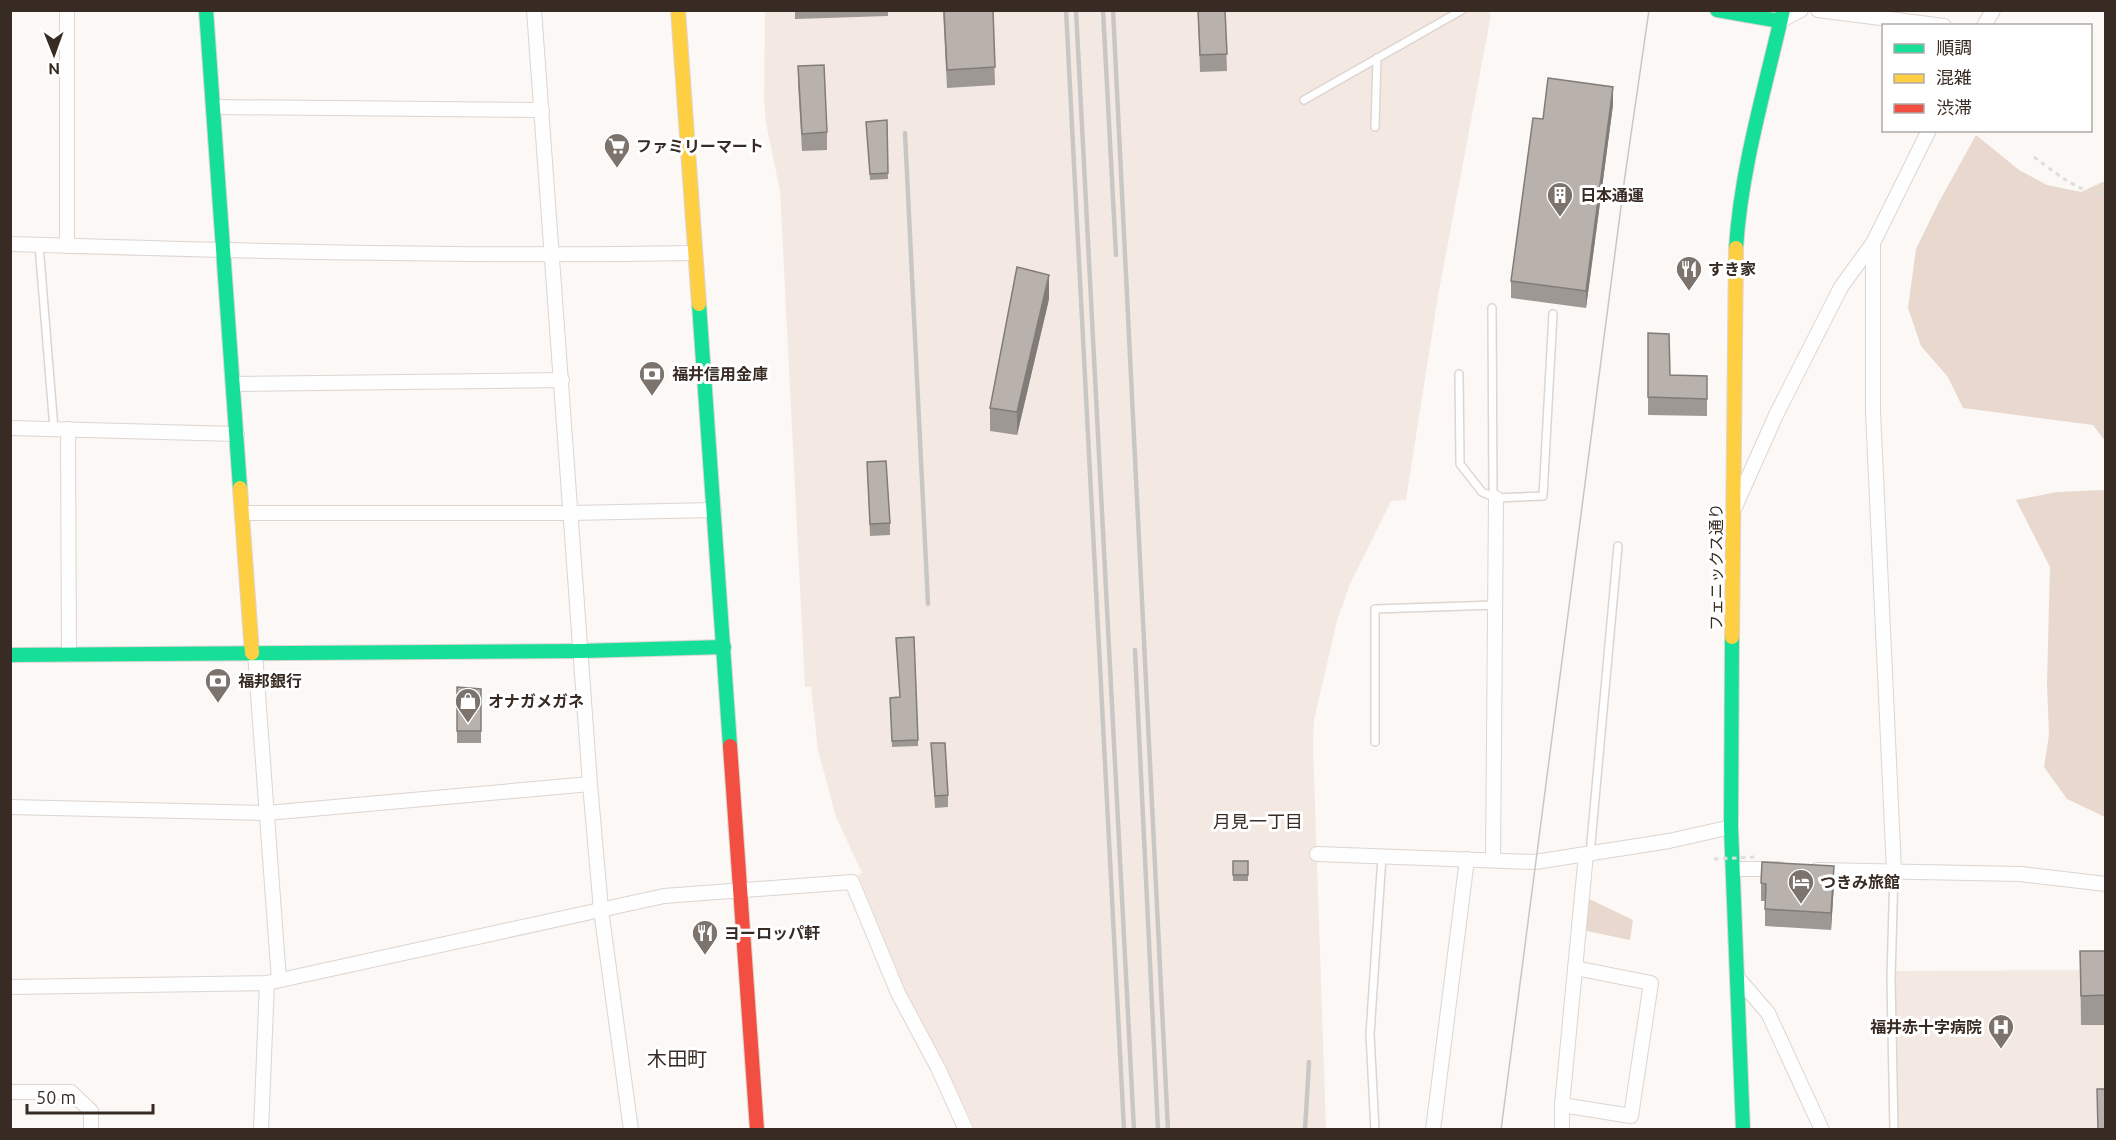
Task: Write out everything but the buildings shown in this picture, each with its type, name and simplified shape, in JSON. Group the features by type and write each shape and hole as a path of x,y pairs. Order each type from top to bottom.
{"street":[{"path":"67,10 67,246"},
{"path":"206,10 242,513 267,813 273,982 261,1130"},
{"path":"534,10 590,784 601,910 631,1130"},
{"path":"678,10 757,1130"},
{"path":"1717,10 1782,16 1800,10"},
{"path":"1818,10 1928,24"},
{"path":"1985,24 1993,10"},
{"name":"フェニックス通り","path":"1743,1130 1731,827 1734,271 1738,211 1782,16"},
{"path":"213,107 542,110"},
{"path":"1733,511 1776,414 1836,298 1852,270 1873,243 1928,132"},
{"path":"1873,243 1873,411 1894,871"},
{"path":"10,244 223,251 552,255 695,253"},
{"path":"233,384 562,380"},
{"path":"10,428 237,434"},
{"path":"61,429 69,655"},
{"path":"1493,860 1494,498"},
{"path":"242,513 571,513 714,510"},
{"path":"10,655 581,651 724,647"},
{"path":"10,807 267,813 590,784"},
{"path":"1317,854 1535,862 1670,841 1731,827"},
{"path":"1562,1130 1562,1105 1588,854"},
{"path":"1433,1130 1467,859"},
{"path":"1733,868 2020,874 2106,884"},
{"path":"10,987 273,982 664,896 852,882 898,993 938,1068 966,1130"},
{"path":"1562,1105 1631,1116 1651,983 1575,968"},
{"path":"1737,977 1768,1013 1822,1130"},
{"path":"10,1092 71,1092 91,1111 91,1130"}],"lane":[{"path":"1304,100 1462,10"},
{"path":"1375,127 1377,58"},
{"path":"39,245 61,429"},
{"path":"1492,308 1494,498"},
{"path":"1459,374 1460,464 1482,492 1494,498 1543,496 1553,314"},
{"path":"1588,854 1618,546"},
{"path":"1375,742 1375,609 1495,605"},
{"path":"1375,1130 1371,1034 1382,857"},
{"path":"1894,871 1891,978 1894,1130"}],"path":[{"path":"2034,157 2072,184 2094,194 2106,195"},
{"path":"1714,859 1756,857"}],"shaded area":[{"path":"1488,10 1491,15 1438,296 1406,500 1391,501 1350,584 1337,621 1314,720 1326,1129 975,1129 939,1053 906,992 858,875 862,873 836,817 818,750 811,687 805,687 780,191 766,123 764,100 765,11"},
{"path":"1976,135 2019,170 2047,185 2081,192 2105,181 2105,441 2093,425 1963,408 1948,377 1921,346 1908,308 1916,249"},
{"path":"2106,490 2105,817 2067,799 2044,767 2049,735 2047,683 2050,567 2016,500 2057,492"},
{"path":"1585,897 1633,920 1630,940 1582,930"},
{"name":"福井赤十字病院","path":"2105,970 2105,1129 1896,1129 1895,971"}],"tram line":[{"path":"1501,1130 1625,176 1649,10"}],"railway":[{"path":"1066,10 1124,1130"},
{"path":"1076,10 1134,1130"},
{"path":"1103,10 1116,255"},
{"path":"1113,10 1168,1130"},
{"path":"905,133 928,604"},
{"path":"1135,650 1158,1130"},
{"path":"1305,1130 1309,1062"}],"traffic: fast":[{"path":"206,10 240,488"},
{"path":"1717,10 1780,21"},
{"path":"1736,248 1748,158 1783,10"},
{"path":"699,304 730,746"},
{"path":"1732,637 1731,827 1743,1130"},
{"path":"10,655 581,651 724,647"}],"traffic: slow":[{"path":"678,10 699,304"},
{"path":"1732,637 1736,248"},
{"path":"240,488 252,653"}],"traffic: jam":[{"path":"730,746 757,1130"}],"place":[{"name":"ファミリーマート","path":"617,169"},
{"name":"日本通運","path":"1560,218"},
{"name":"すき家","path":"1689,292"},
{"name":"福井信用金庫","path":"652,397"},
{"name":"福邦銀行","path":"218,704"},
{"name":"オナガメガネ","path":"468,724"},
{"name":"つきみ旅館","path":"1801,905"},
{"name":"ヨーロッパ軒","path":"705,956"},
{"name":"福井赤十字病院","path":"2001,1050"}],"district":[{"name":"月見一丁目","path":"1258,821"},
{"name":"木田町","path":"677,1058"}]}
